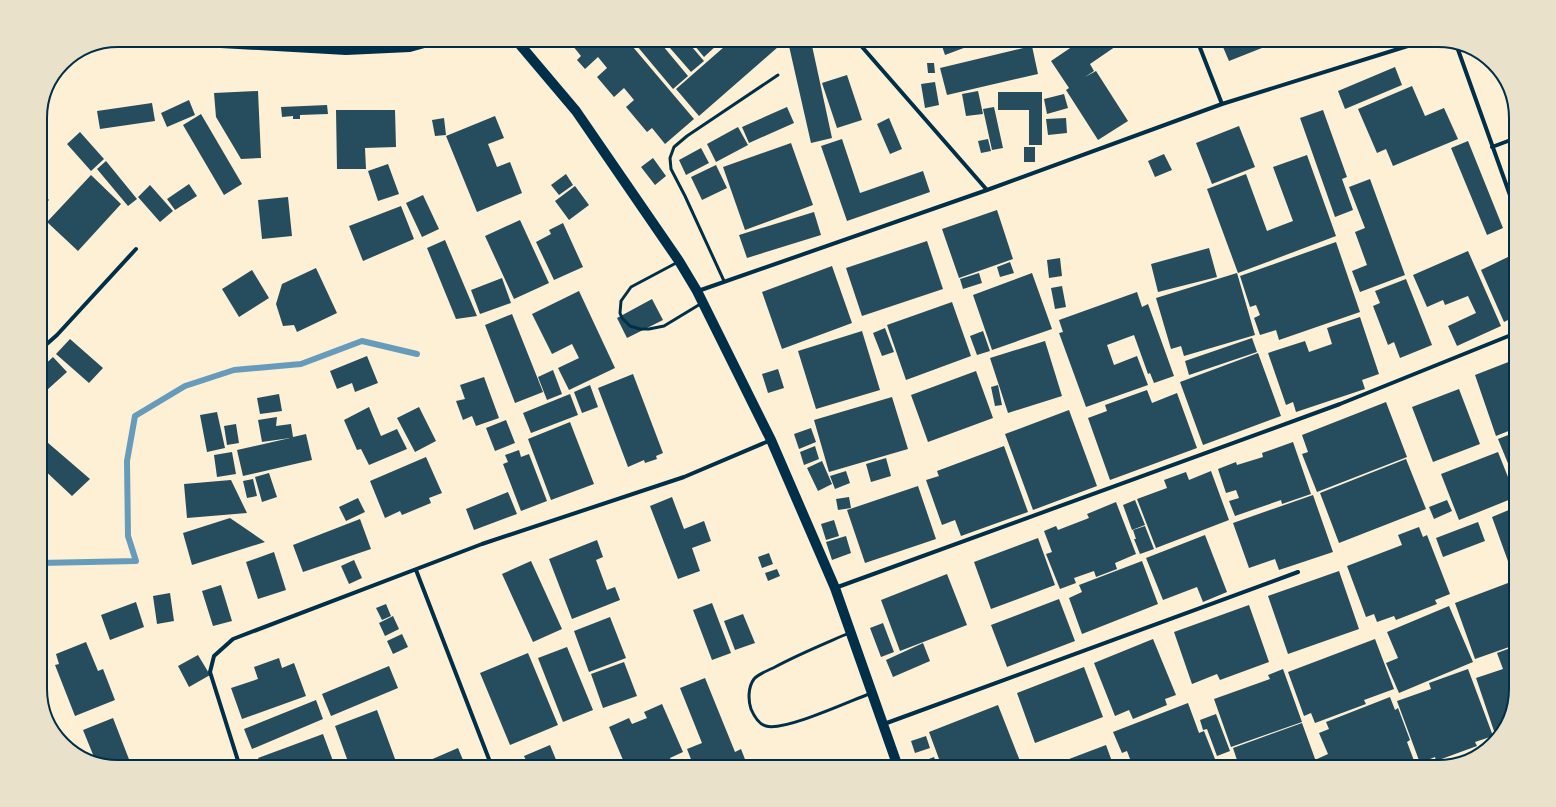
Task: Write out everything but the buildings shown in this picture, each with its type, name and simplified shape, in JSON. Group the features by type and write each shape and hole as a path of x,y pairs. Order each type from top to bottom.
{"main road":[{"path":"274,47 346,51 414,47"},
{"path":"522,47 576,111 679,261 704,302 771,440 835,588 895,760"}],"street":[{"path":"862,47 987,190"},
{"path":"1200,47 1222,104"},
{"path":"698,291 987,190 1222,104 1405,47"},
{"path":"1458,50 1509,193"},
{"path":"1492,147 1509,141"},
{"path":"47,344 57,335 136,249"},
{"path":"835,588 1340,404 1509,336"},
{"path":"238,760 210,672 214,656 233,639 482,544 684,477 771,440"},
{"path":"416,570 489,760"},
{"path":"882,725 1298,572"}],"lane":[{"path":"724,281 686,196 671,169 670,158 674,147 687,136 778,75"},
{"path":"679,261 631,287 621,301 620,313 622,318 630,326 649,330 664,326 704,302"},
{"path":"850,632 796,656 766,671 754,679 749,693 750,706 759,723 767,727 786,725 871,693"}],"waterway":[{"path":"47,563 136,561 128,536 127,461 135,416 185,386 234,370 301,364 362,341 417,354"}]}
